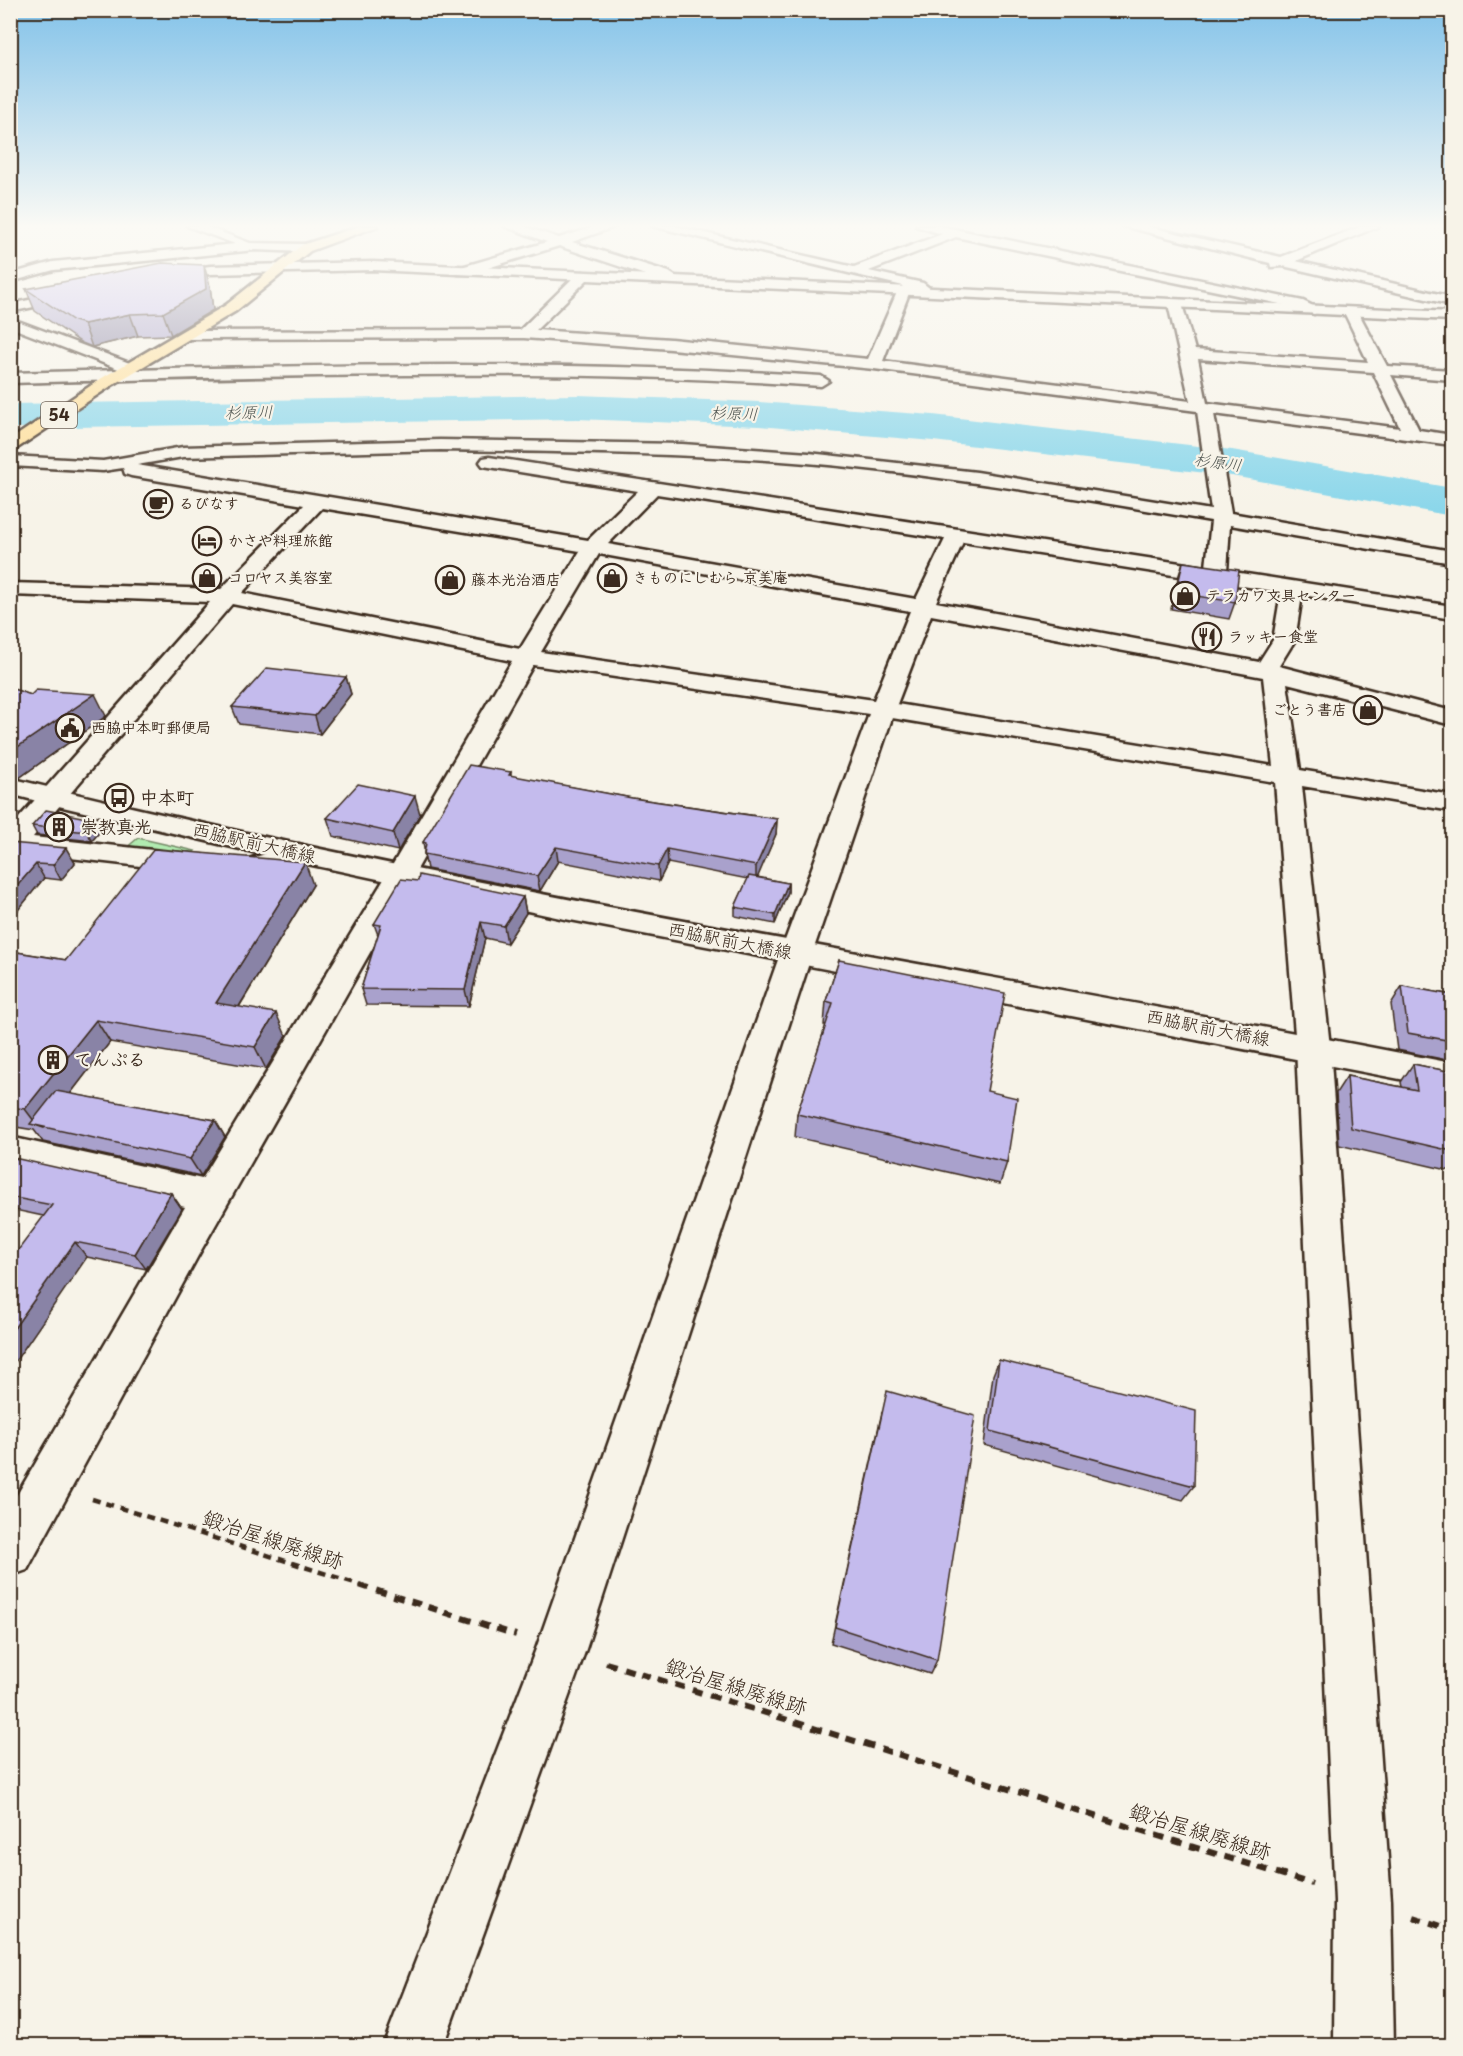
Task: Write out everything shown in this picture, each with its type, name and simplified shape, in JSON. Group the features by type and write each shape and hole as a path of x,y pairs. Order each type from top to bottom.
{"main road":[{"name":"54","path":"10,448 118,376 208,322"}],"street":[{"path":"10,322 118,376"},
{"path":"524,334 536,322"},
{"path":"874,364 892,322"},
{"path":"1180,322 1205,418 1221,516 1216,575"},
{"path":"1356,322 1412,434"},
{"path":"187,335 524,334 671,344 874,364 1205,418"},
{"path":"1189,354 1452,375"},
{"path":"10,378 359,369 549,369 733,375 843,382"},
{"path":"993,396 1205,418 1412,434 1452,440"},
{"path":"103,466 183,452 451,445 682,449 809,458 977,478 1221,516 1452,557"},
{"path":"402,447 651,488 1452,612"},
{"path":"10,461 103,466 593,547 1270,671 1452,718"},
{"path":"10,1553 50,1486 211,1197 401,876 526,657 593,547 651,488"},
{"path":"11,844 54,798 227,596 319,500"},
{"path":"413,2046 561,1649 796,954 883,708 923,607 957,534"},
{"path":"10,588 227,596 526,657 883,708 1452,803"},
{"path":"1292,588 1284,640 1270,671 1288,777 1313,1047 1364,1900 1364,2046"},
{"path":"10,610 34,589"},
{"name":"西脇駅前大橋線","path":"10,786 54,798 401,876 796,954 1313,1047 1452,1076"},
{"path":"11,844 246,869 299,853"},
{"path":"10,1152 211,1197"}],"path":[{"name":"鍛冶屋線廃線跡","path":"50,1486 561,1649 1364,1900 1452,1930"}],"green space":[{"path":"138,838 195,851 190,856 125,849"}],"building":[{"path":"1183,562 1239,570 1235,602 1176,593"},
{"path":"267,668 346,677 315,716 232,707"},
{"path":"10,688 31,695 36,690 95,694 10,752"},
{"path":"469,765 511,772 509,775 632,798 777,819 756,866 667,849 658,866 556,847 537,876 424,854 426,843 423,842"},
{"path":"358,784 415,796 393,833 327,818"},
{"path":"46,810 97,820 87,832 32,826"},
{"path":"10,843 66,848 53,865 36,864 10,894"},
{"path":"154,849 305,862 216,1003 276,1013 255,1047 96,1020 25,1109 10,1107 10,951 66,960"},
{"path":"419,875 523,897 504,926 481,922 465,990 361,989 381,925 374,924 401,879 418,881"},
{"path":"749,876 788,883 775,915 735,907"},
{"path":"839,960 1005,993 987,1091 1017,1098 1007,1162 797,1114 833,1003 826,1001"},
{"path":"1402,986 1452,995 1452,1041 1408,1033"},
{"path":"1413,1064 1452,1072 1452,1151 1351,1128 1347,1076 1417,1090"},
{"path":"56,1091 215,1120 190,1159 30,1124"},
{"path":"14,1158 171,1193 135,1254 75,1242 10,1334 10,1261 52,1205 10,1197 10,1162"},
{"path":"999,1360 1196,1411 1194,1486 990,1431"},
{"path":"887,1391 975,1416 937,1660 835,1627"}],"waterway":[{"name":"杉原川","path":"10,416 577,407 759,414 933,428 1232,463 1452,502"}],"place":[{"name":"るびなす","path":"158,504"},
{"name":"かさや料理旅館","path":"207,541"},
{"name":"コロヤス美容室","path":"207,578"},
{"name":"きものにしむら 京美庵","path":"612,578"},
{"name":"藤本光治酒店","path":"450,580"},
{"name":"テラカワ文具センター","path":"1185,596"},
{"name":"ラッキー食堂","path":"1207,637"},
{"name":"ごとう書店","path":"1368,710"},
{"name":"西脇中本町郵便局","path":"70,728"},
{"name":"中本町","path":"119,798"},
{"name":"崇教真光","path":"59,827"},
{"name":"てんぷる","path":"53,1060"}]}
